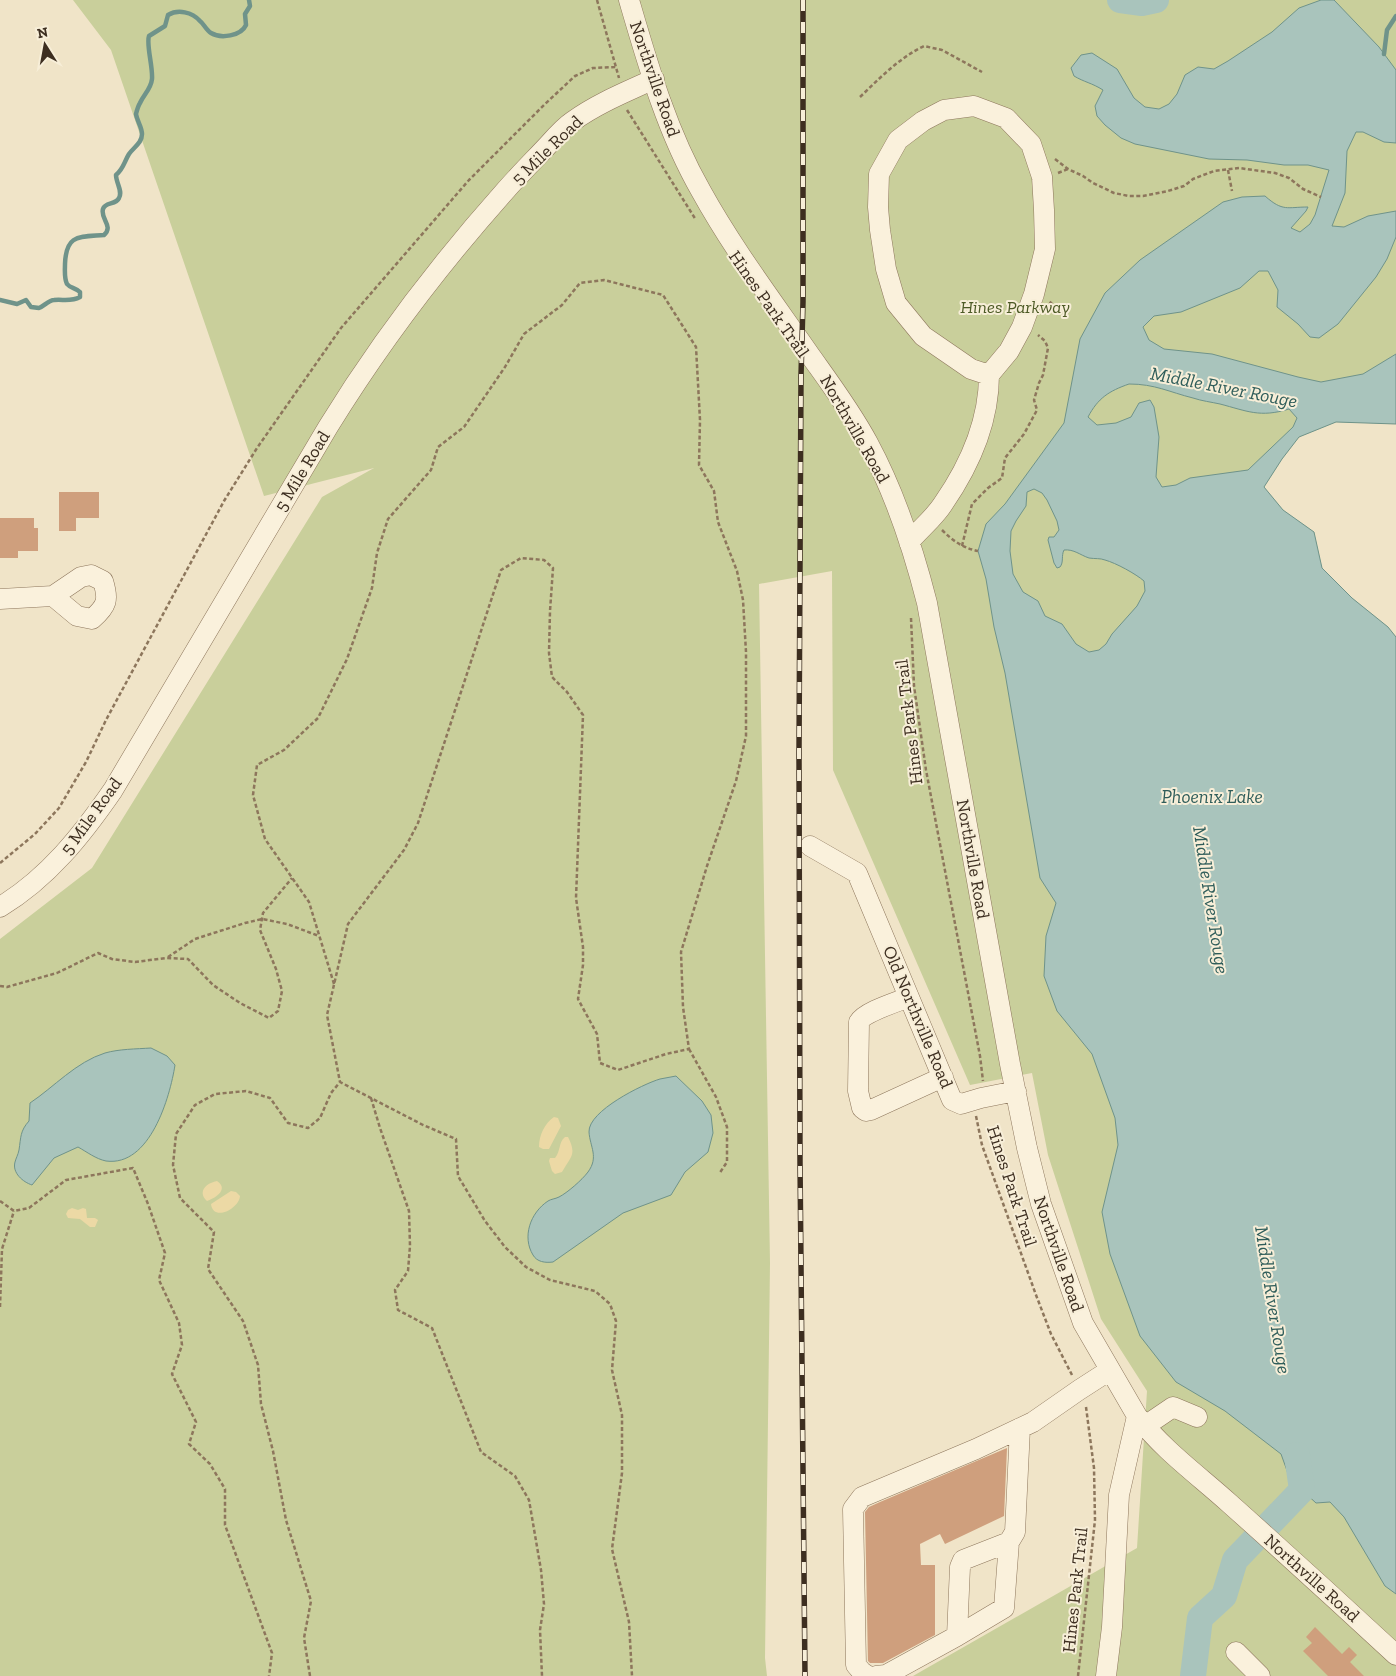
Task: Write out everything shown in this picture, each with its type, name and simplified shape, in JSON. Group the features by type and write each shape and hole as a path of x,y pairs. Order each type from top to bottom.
{"street":[{"name":"Northville Road","path":"629,0 654,79 681,154 701,192 740,253 841,398 863,435 894,497 927,603 1010,1064 1027,1148 1053,1242 1083,1323 1141,1421 1183,1464 1303,1569 1396,1655"},
{"name":"5 Mile Road","path":"0,907 24,891 58,861 95,817 113,790 352,388 388,336 485,213 525,168 572,122 606,101 654,79"},
{"path":"909,542 942,505 972,456 986,413 989,375 1009,351 1018,335 1034,294 1045,250 1042,177 1031,144 1006,118 974,106 944,110 923,121 898,140 879,174 878,207 886,269 896,303 923,336 971,369 989,375"},
{"path":"0,599 53,596"},
{"name":"Old Northville Road","path":"810,846 857,873 952,1100 961,1104 1016,1091"},
{"path":"909,997 860,1019 858,1092 862,1108 870,1110 943,1077"},
{"path":"868,1676 856,1665 854,1510 862,1497 976,1449 1033,1422 1110,1370"},
{"path":"1106,1676 1112,1627 1119,1495 1141,1421 1173,1407 1197,1417"},
{"path":"876,1676 886,1675 958,1636 1004,1608 1008,1542 1015,1532 1020,1428"},
{"path":"958,1636 960,1567 963,1560 1008,1542"},
{"path":"1236,1652 1260,1676"}],"path":[{"path":"596,0 628,113 699,225"},
{"path":"860,97 891,68 910,53 924,46 942,50 982,72"},
{"path":"0,863 35,834 59,808 86,762 106,720 224,501 257,448 341,328 469,180 545,104 576,76 593,68 616,67"},
{"path":"1036,159 1054,159 1093,183 1114,193 1129,196 1144,196 1168,191 1184,186 1193,179 1214,171 1239,168 1275,173 1289,178 1303,189 1320,197"},
{"path":"1228,170 1232,191"},
{"path":"334,984 309,902 265,839 254,795 257,765 284,750 318,718 347,659 369,597 377,553 388,520 432,470 438,447 464,426 505,368 524,334 562,305 580,283 604,280 663,295 696,347 700,420 699,465 714,491 718,522 737,571 743,600 746,652 746,736 734,788 707,866 681,952 683,1007 689,1050 716,1096 727,1127 727,1162 719,1174"},
{"path":"1034,294 1045,298 1052,304 1046,312"},
{"path":"962,546 972,504 1002,478 1005,458 1024,434 1037,410 1034,400 1039,382 1043,376 1048,348 1045,341 1036,334 1036,330"},
{"path":"931,518 946,534 962,546 978,551"},
{"path":"340,1082 327,1015 348,924 404,850 418,823 500,570 521,558 544,560 553,568 549,653 552,677 583,715 576,898 583,947 583,965 578,999 597,1034 600,1063 618,1070 666,1054 689,1050"},
{"name":"Hines Park Trail","path":"910,609 914,686 926,770 980,1056 983,1081 981,1098 976,1113 982,1145 1051,1334 1085,1402 1092,1459 1095,1520 1078,1676"},
{"path":"0,986 7,987 57,973 98,953 112,959 135,962 166,958 188,959 213,985 240,1003 269,1018 278,1011 282,991 276,969 260,930 263,913 292,878"},
{"path":"166,958 195,939 262,919 287,924 320,937"},
{"path":"340,1082 456,1139 458,1176 490,1228 506,1247 526,1266 550,1280 595,1291 610,1304 616,1321 612,1370 622,1415 622,1473 612,1549 629,1622 632,1676"},
{"path":"310,1676 304,1638 311,1601 286,1520 274,1451 261,1404 258,1364 243,1321 208,1269 214,1232 180,1198 173,1165 176,1134 195,1105 215,1094 246,1090 270,1098 288,1123 308,1128 320,1118 331,1093 340,1082"},
{"path":"371,1098 409,1212 410,1246 408,1271 395,1290 398,1310 432,1328 481,1452 515,1476 529,1500 541,1570 544,1604 540,1630 542,1676"},
{"path":"0,1201 14,1211 29,1208 66,1180 133,1168 165,1253 159,1280 179,1323 182,1345 172,1374 196,1422 188,1444 210,1464 225,1489 225,1525 272,1652 269,1676"},
{"path":"0,1307 2,1248 14,1211"}],"green space":[{"name":"Hines Parkway","path":"73,0 1396,0 1396,424 1336,422 1299,437 1264,487 1283,510 1314,532 1322,568 1352,598 1388,627 1396,637 1396,1676 913,1676 1137,1548 1147,1391 1101,1319 1048,1155 1032,1073 970,1085 833,770 832,571 759,584 770,1263 765,1658 767,1676 0,1676 0,939 92,868 322,497 374,468 264,496 111,50"}],"sand":[{"path":"554,1117 558,1118 561,1126 549,1149 543,1149 539,1147 541,1134 545,1126"},
{"path":"565,1137 568,1137 571,1143 572,1155 562,1172 555,1174 549,1161 550,1158 555,1158 557,1155 561,1142"},
{"path":"217,1181 222,1187 220,1193 207,1201 203,1194 204,1188"},
{"path":"231,1191 236,1192 240,1196 239,1201 226,1212 216,1212 211,1204"},
{"path":"72,1208 78,1210 86,1209 87,1218 98,1220 95,1227 90,1227 80,1219 68,1218 66,1214"}],"water":[{"name":"Phoenix Lake","path":"1321,0 1334,0 1379,47 1396,70 1396,143 1384,142 1363,132 1356,132 1347,151 1345,193 1332,226 1344,227 1368,216 1396,211 1396,237 1387,259 1376,277 1338,324 1319,338 1310,337 1298,324 1277,307 1278,290 1268,271 1259,271 1240,288 1181,312 1154,316 1143,327 1149,340 1164,349 1212,354 1321,382 1363,374 1396,354 1396,424 1336,422 1299,437 1264,487 1283,510 1314,532 1322,568 1352,598 1388,627 1396,637 1396,1594 1385,1586 1344,1517 1330,1502 1316,1503 1290,1479 1281,1454 1225,1411 1176,1382 1140,1336 1110,1254 1102,1212 1118,1145 1115,1118 1092,1054 1057,1011 1044,976 1046,936 1056,903 1040,878 1005,673 994,627 986,579 978,551 986,524 1005,504 1064,423 1080,339 1105,293 1140,260 1223,202 1242,197 1265,196 1281,207 1308,207 1291,228 1300,232 1310,224 1315,215 1329,170 1308,165 1209,159 1135,144 1121,138 1097,116 1095,106 1103,90 1074,76 1071,68 1081,55 1092,53 1117,69 1134,98 1145,107 1159,109 1169,104 1177,94 1185,75 1198,67 1214,69 1228,61 1272,32 1299,8","holes":["1129,384 1154,387 1246,411 1270,413 1289,409 1297,418 1293,427 1248,470 1190,478 1176,485 1162,487 1156,477 1159,437 1154,407 1150,400 1139,403 1131,417 1116,423 1097,425 1088,417 1100,400 1116,389","1034,489 1042,493 1057,521 1059,530 1054,537 1049,537 1048,540 1057,568 1061,565 1064,550 1071,550 1089,558 1103,559 1115,564 1144,581 1145,591 1137,606 1099,650 1089,652 1076,644 1062,624 1045,616 1038,601 1023,592 1013,574 1010,551 1011,531 1026,506 1027,492"]},
{"path":"151,1048 167,1056 175,1065 163,1111 146,1142 135,1153 121,1160 106,1161 78,1147 54,1158 32,1185 25,1182 19,1176 14,1166 19,1152 22,1131 29,1121 30,1103 84,1062 94,1057 128,1049"},
{"path":"676,1076 702,1101 711,1115 713,1133 708,1152 685,1172 671,1195 623,1213 553,1262 539,1261 533,1255 528,1241 532,1219 549,1200 566,1193 588,1172 593,1162 589,1132 591,1124 607,1107 630,1092 660,1079"}],"building":[{"path":"59,492 99,492 99,518 76,518 76,531 59,531"},
{"path":"0,518 34,518 34,528 38,528 38,551 18,551 18,558 0,558"},
{"path":"1007,1448 1004,1516 945,1544 940,1534 920,1544 921,1565 935,1565 935,1635 883,1663 870,1663 868,1661 865,1512 869,1507 880,1502"},
{"path":"1315,1627 1342,1654 1349,1647 1357,1655 1350,1662 1364,1676 1328,1676 1303,1651 1312,1643 1306,1637"}],"waterway":[{"path":"0,300 17,304 26,300 31,307 39,308 52,300 70,300 80,297 80,292 66,282 66,254 71,242 76,239 104,235 107,232 103,209 106,205 118,200 120,193 116,175 142,137 136,114 152,79 148,44 149,36 165,26 168,15 176,12 185,12 193,15 209,32 215,35 235,34 240,32 246,25 245,14 250,6 249,0"},
{"name":"Middle River Rouge","path":"1120,0 1142,3 1156,0"},
{"path":"1384,54 1387,30 1396,16"},
{"name":"Middle River Rouge","path":"1193,1676 1200,1618 1224,1596 1235,1560 1302,1490 1297,1455"}],"railway":[{"path":"803,0 803,302 799,752 800,1162 805,1676"}]}
